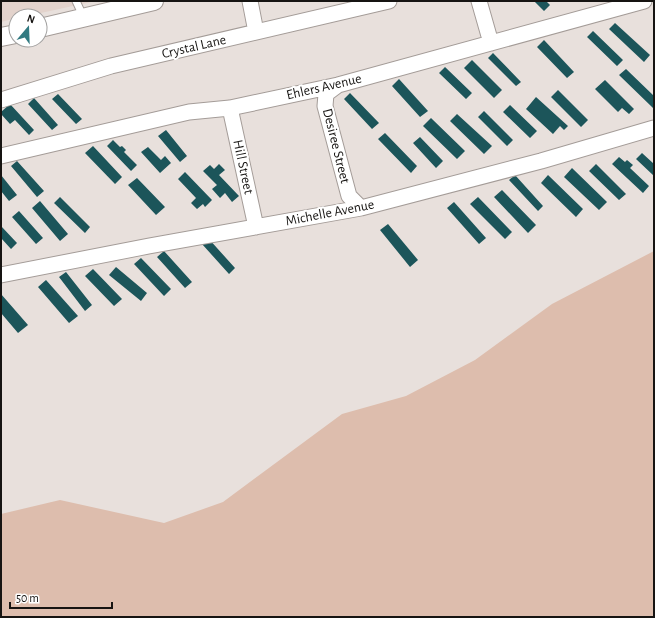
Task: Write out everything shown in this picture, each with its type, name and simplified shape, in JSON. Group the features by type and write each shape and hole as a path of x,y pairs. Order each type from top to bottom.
{"street":[{"path":"48,26 154,1"},
{"path":"250,1 256,32"},
{"name":"Crystal Lane","path":"1,100 111,66 389,1"},
{"path":"479,1 491,43"},
{"name":"Ehlers Avenue","path":"1,156 189,112 230,108 338,85 644,1"},
{"name":"Desiree Street","path":"338,85 326,94 325,106 349,196 361,208"},
{"name":"Hill Street","path":"230,108 256,227"},
{"name":"Michelle Avenue","path":"1,275 149,246 361,208 541,161 654,128"}],"lane":[{"path":"76,1 84,18"}],"shaded area":[{"path":"1,1 96,1 48,11 48,8 8,8 8,20 1,22"},
{"path":"654,251 654,617 1,617 1,514 60,500 164,523 223,502 342,414 406,396 475,360 552,304"}],"building":[{"path":"534,1 546,1 550,5 544,11"},
{"path":"615,23 650,55 644,62 609,29"},
{"path":"593,31 623,60 617,66 587,37"},
{"path":"544,40 574,72 567,78 537,47"},
{"path":"493,53 521,82 516,86 488,58"},
{"path":"472,60 502,90 494,98 464,68"},
{"path":"445,67 472,93 466,99 439,73"},
{"path":"626,69 654,96 653,108 619,75"},
{"path":"399,79 428,111 420,117 392,86"},
{"path":"605,80 634,109 629,114 622,108 618,112 595,89"},
{"path":"558,90 588,120 581,127 551,97"},
{"path":"350,93 379,123 372,129 344,99"},
{"path":"58,94 82,119 76,124 52,99"},
{"path":"536,97 568,126 564,130 560,126 553,134 526,109"},
{"path":"34,98 58,125 52,130 28,104"},
{"path":"10,104 34,130 29,135 15,120 10,124 1,114 1,112"},
{"path":"510,105 537,131 530,138 503,112"},
{"path":"484,111 513,140 507,146 478,117"},
{"path":"457,114 492,146 484,154 450,121"},
{"path":"431,118 465,151 457,159 423,126"},
{"path":"166,130 187,156 180,162 158,136"},
{"path":"385,133 417,166 411,173 378,139"},
{"path":"420,137 443,161 436,168 413,143"},
{"path":"113,140 120,147 122,146 126,150 124,152 137,165 131,171 107,146"},
{"path":"93,146 122,177 115,184 85,153"},
{"path":"148,147 161,160 165,156 171,163 160,173 141,152"},
{"path":"642,153 654,164 654,176 636,159"},
{"path":"619,157 625,162 627,160 633,165 630,168 649,186 643,193 612,164"},
{"path":"17,161 44,191 37,197 11,166"},
{"path":"219,164 225,170 219,175 239,196 232,202 225,193 220,198 212,189 217,185 203,171 210,165 214,169"},
{"path":"596,164 626,194 619,200 589,171"},
{"path":"572,168 607,202 599,210 564,177"},
{"path":"185,172 212,200 205,207 203,204 197,209 191,203 196,198 178,179"},
{"path":"1,175 17,195 9,201 1,191"},
{"path":"515,175 543,206 538,211 509,180"},
{"path":"548,175 583,209 576,217 541,183"},
{"path":"137,178 165,207 156,215 128,185"},
{"path":"502,190 536,225 528,233 494,197"},
{"path":"60,197 90,227 85,233 54,203"},
{"path":"478,197 512,232 505,239 470,204"},
{"path":"40,201 68,234 60,241 32,208"},
{"path":"454,202 486,238 479,244 447,208"},
{"path":"19,211 43,238 36,244 12,217"},
{"path":"388,224 418,260 410,267 380,230"},
{"path":"1,226 17,243 11,249 1,238"},
{"path":"208,238 235,268 229,274 202,244"},
{"path":"164,251 192,282 185,288 157,257"},
{"path":"141,258 171,289 164,296 134,264"},
{"path":"116,267 147,293 141,301 109,275"},
{"path":"93,269 122,299 114,306 85,276"},
{"path":"66,272 92,305 85,311 59,277"},
{"path":"46,280 78,316 69,323 38,287"},
{"path":"1,294 28,325 18,333 1,313"}]}
